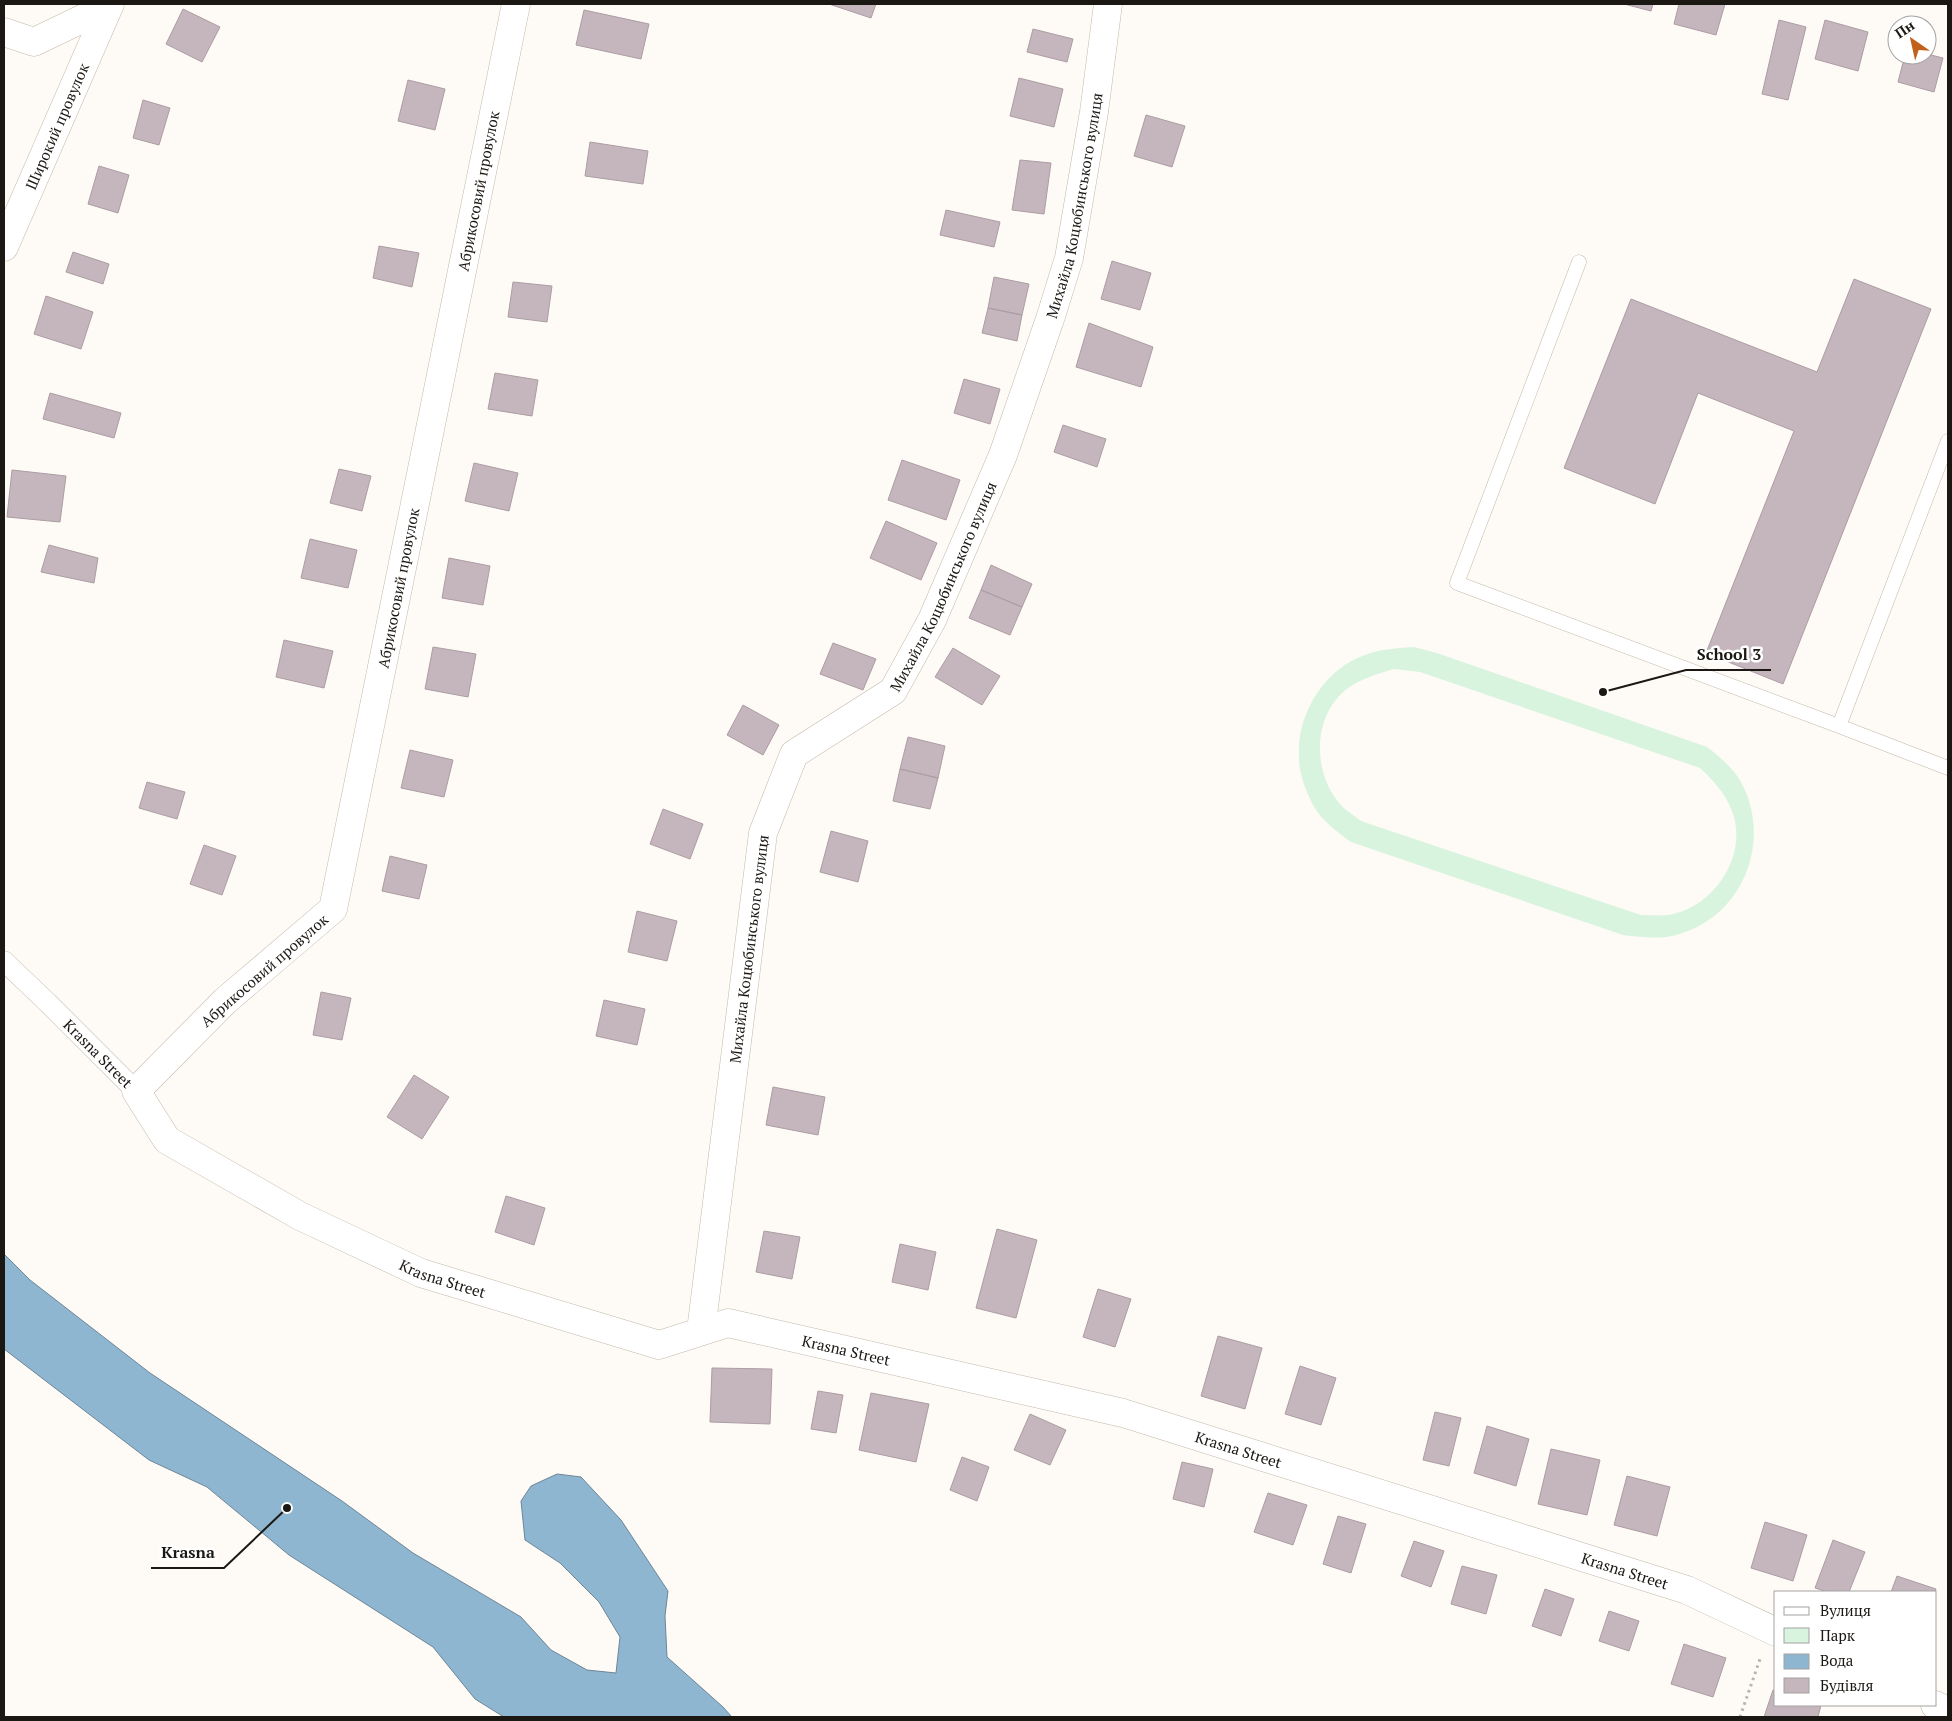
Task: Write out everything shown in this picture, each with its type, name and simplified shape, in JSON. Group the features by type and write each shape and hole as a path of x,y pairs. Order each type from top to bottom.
{"street":[{"name":"Абрикосовий провулок","path":"136,1091 225,1000 334,910 516,4"},
{"name":"Михайла Коцюбинського вулиця","path":"701,1331 763,833 794,754 893,691 932,620 1003,455 1069,258 1094,112 1108,4"},
{"path":"4,32 34,42 109,5"},
{"name":"Широкий провулок","path":"4,248 109,5"},
{"name":"Krasna Street","path":"4,961 136,1091 166,1140 300,1216 421,1274 659,1345 728,1323 1123,1412 1687,1590 1773,1630"},
{"path":"1936,1706 1948,1711"}],"lane":[{"path":"1578,262 1457,583 1948,768"},
{"path":"1839,726 1948,441"}],"path":[{"path":"1740,1717 1773,1630"}],"green space":[{"path":"1414,647 1437,653 1707,747 1726,763 1738,777 1750,806 1754,830 1752,854 1745,876 1733,897 1717,914 1696,928 1666,937 1654,938 1623,935 1351,842 1340,834 1325,821 1313,805 1302,776 1299,764 1299,742 1308,710 1325,682 1350,662 1377,651","holes":["1394,669 1420,672 1700,768 1726,799 1732,811 1736,828 1736,845 1724,877 1713,891 1700,902 1685,910 1668,915 1641,915 1361,821 1340,804 1324,776 1320,744 1322,728 1336,699 1348,688 1365,679"]}],"water":[{"path":"4,1254 30,1280 150,1373 342,1501 413,1553 521,1617 551,1650 587,1670 616,1673 620,1637 599,1602 560,1563 525,1540 521,1501 531,1486 557,1474 581,1477 621,1520 668,1591 665,1616 667,1657 732,1717 504,1717 475,1699 433,1647 289,1555 207,1487 149,1460 4,1349"}],"building":[{"path":"829,4 876,4 871,18"},
{"path":"1624,4 1653,4 1651,11"},
{"path":"1679,4 1725,4 1716,35 1674,24"},
{"path":"183,9 220,27 202,62 166,44"},
{"path":"584,10 649,24 641,59 576,45"},
{"path":"1779,20 1806,27 1788,100 1762,94"},
{"path":"1825,20 1868,32 1858,71 1815,59"},
{"path":"1033,29 1073,39 1067,62 1027,52"},
{"path":"1937,56 1943,58 1934,92 1898,82 1902,65 1937,65"},
{"path":"1019,78 1063,89 1054,127 1010,116"},
{"path":"408,80 445,89 435,130 398,121"},
{"path":"143,100 170,108 159,145 133,138"},
{"path":"1146,115 1185,126 1172,167 1134,156"},
{"path":"590,142 648,151 643,184 585,176"},
{"path":"1020,160 1051,163 1044,214 1012,210"},
{"path":"99,166 129,175 118,213 88,204"},
{"path":"946,210 1000,222 994,247 940,235"},
{"path":"379,246 419,253 412,287 373,278"},
{"path":"73,252 109,264 103,284 66,272"},
{"path":"1112,261 1151,273 1140,310 1101,299"},
{"path":"994,277 1029,284 1022,315 988,308"},
{"path":"1854,279 1931,309 1783,684 1706,653 1794,431 1698,393 1655,504 1564,468 1631,299 1817,372"},
{"path":"513,282 552,286 547,322 508,317"},
{"path":"46,296 93,312 81,349 34,334"},
{"path":"988,308 1022,315 1017,341 982,333"},
{"path":"1089,323 1153,347 1141,387 1076,367"},
{"path":"495,373 538,380 532,416 488,409"},
{"path":"964,379 1000,389 990,424 954,413"},
{"path":"50,393 121,413 114,438 43,419"},
{"path":"1063,425 1106,439 1097,467 1054,452"},
{"path":"902,460 960,480 946,520 888,500"},
{"path":"474,463 518,473 509,511 465,501"},
{"path":"339,469 371,476 362,511 330,503"},
{"path":"12,470 66,476 60,522 7,517"},
{"path":"886,521 937,543 921,580 870,558"},
{"path":"310,539 357,550 348,588 301,578"},
{"path":"49,545 98,558 94,583 41,572"},
{"path":"449,558 490,566 483,605 442,598"},
{"path":"991,565 1032,584 1022,607 981,590"},
{"path":"981,590 1022,607 1010,635 969,618"},
{"path":"284,640 333,651 324,688 276,677"},
{"path":"833,643 876,659 863,690 820,674"},
{"path":"433,647 476,654 468,697 425,689"},
{"path":"953,648 1000,676 982,705 935,677"},
{"path":"743,705 779,725 763,755 727,735"},
{"path":"908,737 945,746 938,778 900,769"},
{"path":"410,750 453,760 444,797 401,788"},
{"path":"900,769 938,778 930,809 893,801"},
{"path":"147,782 185,792 177,819 139,808"},
{"path":"663,809 703,824 690,859 650,844"},
{"path":"831,831 868,841 858,882 820,872"},
{"path":"204,845 236,856 222,895 190,884"},
{"path":"390,856 427,865 419,899 382,891"},
{"path":"637,911 677,921 667,961 628,952"},
{"path":"321,992 351,998 342,1040 313,1035"},
{"path":"604,1000 645,1009 637,1045 596,1036"},
{"path":"414,1075 449,1097 422,1139 387,1117"},
{"path":"773,1087 825,1097 818,1135 766,1125"},
{"path":"506,1196 545,1208 534,1245 495,1232"},
{"path":"997,1229 1037,1240 1016,1318 976,1308"},
{"path":"764,1231 800,1237 792,1279 756,1272"},
{"path":"900,1244 936,1252 928,1290 892,1282"},
{"path":"1098,1289 1131,1299 1115,1347 1083,1337"},
{"path":"1218,1336 1262,1348 1245,1409 1201,1396"},
{"path":"1300,1366 1336,1378 1321,1425 1285,1414"},
{"path":"712,1368 772,1369 770,1424 710,1422"},
{"path":"818,1391 843,1395 836,1433 811,1429"},
{"path":"871,1393 929,1404 916,1462 859,1450"},
{"path":"1435,1412 1461,1418 1449,1466 1423,1460"},
{"path":"1030,1414 1066,1430 1050,1465 1014,1450"},
{"path":"1487,1426 1529,1439 1516,1486 1474,1473"},
{"path":"1551,1449 1600,1460 1587,1515 1538,1504"},
{"path":"962,1457 989,1467 977,1501 950,1490"},
{"path":"1182,1462 1213,1469 1204,1507 1173,1499"},
{"path":"1627,1476 1670,1487 1657,1536 1614,1525"},
{"path":"1268,1493 1307,1505 1293,1545 1254,1532"},
{"path":"1338,1516 1366,1524 1351,1573 1323,1564"},
{"path":"1765,1522 1807,1535 1793,1581 1751,1568"},
{"path":"1833,1540 1865,1552 1849,1591 1825,1591 1815,1588"},
{"path":"1414,1541 1444,1551 1431,1587 1401,1576"},
{"path":"1462,1566 1497,1575 1486,1614 1451,1604"},
{"path":"1897,1576 1936,1589 1935,1591 1891,1591"},
{"path":"1545,1589 1574,1599 1561,1636 1532,1626"},
{"path":"1609,1611 1639,1621 1629,1651 1599,1641"},
{"path":"1684,1644 1726,1658 1713,1697 1671,1684"},
{"path":"1773,1690 1774,1706 1821,1706 1818,1717 1764,1717"}],"place":[{"name":"School 3","path":"1603,692"},
{"name":"Krasna","path":"287,1508"}]}
